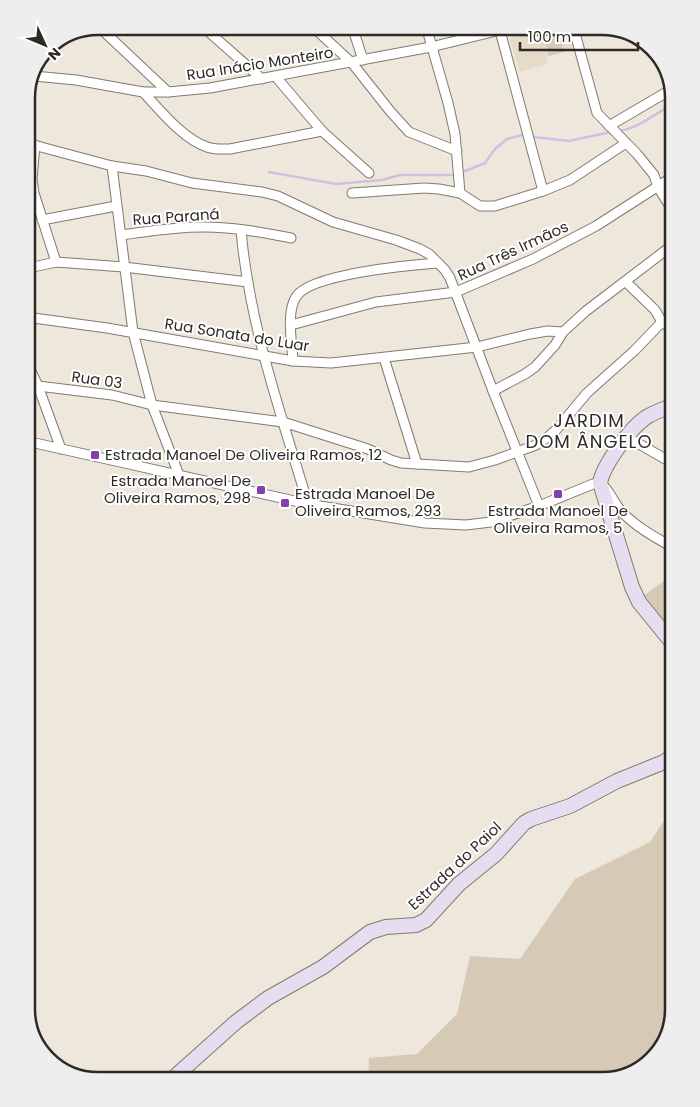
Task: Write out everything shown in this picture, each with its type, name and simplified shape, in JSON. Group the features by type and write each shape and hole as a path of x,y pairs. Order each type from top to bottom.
{"street":[{"path":"108,35 168,92"},
{"path":"212,35 262,78"},
{"path":"322,35 352,63 409,132 457,151"},
{"path":"355,35 363,60"},
{"path":"428,35 448,103 457,151 460,193"},
{"name":"Rua Inácio Monteiro","path":"39,76 76,80 142,92 168,92 210,88 352,63 431,47 476,35"},
{"path":"501,35 543,191"},
{"path":"575,35 597,113 654,175 665,198"},
{"path":"276,77 322,131 369,173"},
{"path":"142,92 168,120 192,139 206,147 230,149 322,131"},
{"path":"610,127 665,94"},
{"path":"352,192 424,188 460,193 480,206 495,206 543,191 570,180 624,141"},
{"path":"35,145 112,166 146,171 192,183 262,192 278,196 333,222 396,240 429,254 450,278 539,506"},
{"path":"112,166 133,332 152,405 179,475"},
{"name":"Rua Três Irmãos","path":"291,325 376,302 456,292 533,259 596,226 665,182"},
{"path":"35,194 56,262"},
{"path":"42,220 116,206"},
{"name":"Rua Paraná","path":"121,235 192,227 241,230 291,238"},
{"path":"241,230 248,282 264,356 308,504"},
{"path":"493,391 534,367 556,345 563,332 605,296 665,251"},
{"path":"35,267 56,262 124,266 248,282"},
{"path":"293,361 291,311 296,295 302,289 351,274 438,263"},
{"path":"626,282 665,324"},
{"name":"Rua Sonata do Luar","path":"35,318 133,332 293,361 330,363 476,347 530,334 548,331 563,332"},
{"name":"Rua 03","path":"38,386 112,395 152,405 283,422 368,449 390,460 417,464 469,467 481,465 518,452 536,445 548,437 587,393 634,351 662,322"},
{"path":"384,358 417,464"},
{"path":"35,380 61,449"},
{"path":"665,409 651,414 643,420 628,437 605,470 600,483 632,587 650,617 665,634"},
{"path":"628,437 665,459"},
{"path":"35,443 308,504 387,518 466,526 491,522 600,483 606,488 620,510 631,521 665,542"},
{"name":"Estrada do Paiol","path":"180,1072 242,1017 274,994 323,967 370,932 386,927 416,925 426,920 459,884 496,854 524,823 570,806 617,781 665,761"}],"shaded area":[{"path":"544,35 559,35 564,52 549,56"},
{"path":"570,35 574,49 546,57 548,64 520,72 510,40 512,36"},
{"path":"665,580 665,625 643,596"},
{"path":"665,819 665,1009 663,1025 657,1040 644,1056 630,1066 614,1071 602,1072 368,1072 369,1058 417,1054 457,1014 470,956 520,959 575,879 650,842"}],"waterway":[{"path":"619,131 641,124 665,109"},
{"path":"534,137 569,141 611,132"},
{"path":"463,172 485,163 495,149 507,139 522,135"},
{"path":"269,172 336,184 382,180 400,175 455,175"}],"place":[{"name":"Estrada Manoel De Oliveira Ramos, 12","path":"95,455"},
{"name":"Estrada Manoel De Oliveira Ramos, 298","path":"261,490"},
{"name":"Estrada Manoel De Oliveira Ramos, 5","path":"558,494"},
{"name":"Estrada Manoel De Oliveira Ramos, 293","path":"285,503"}],"district":[{"name":"JARDIM DOM ÂNGELO","path":"589,431"}]}
